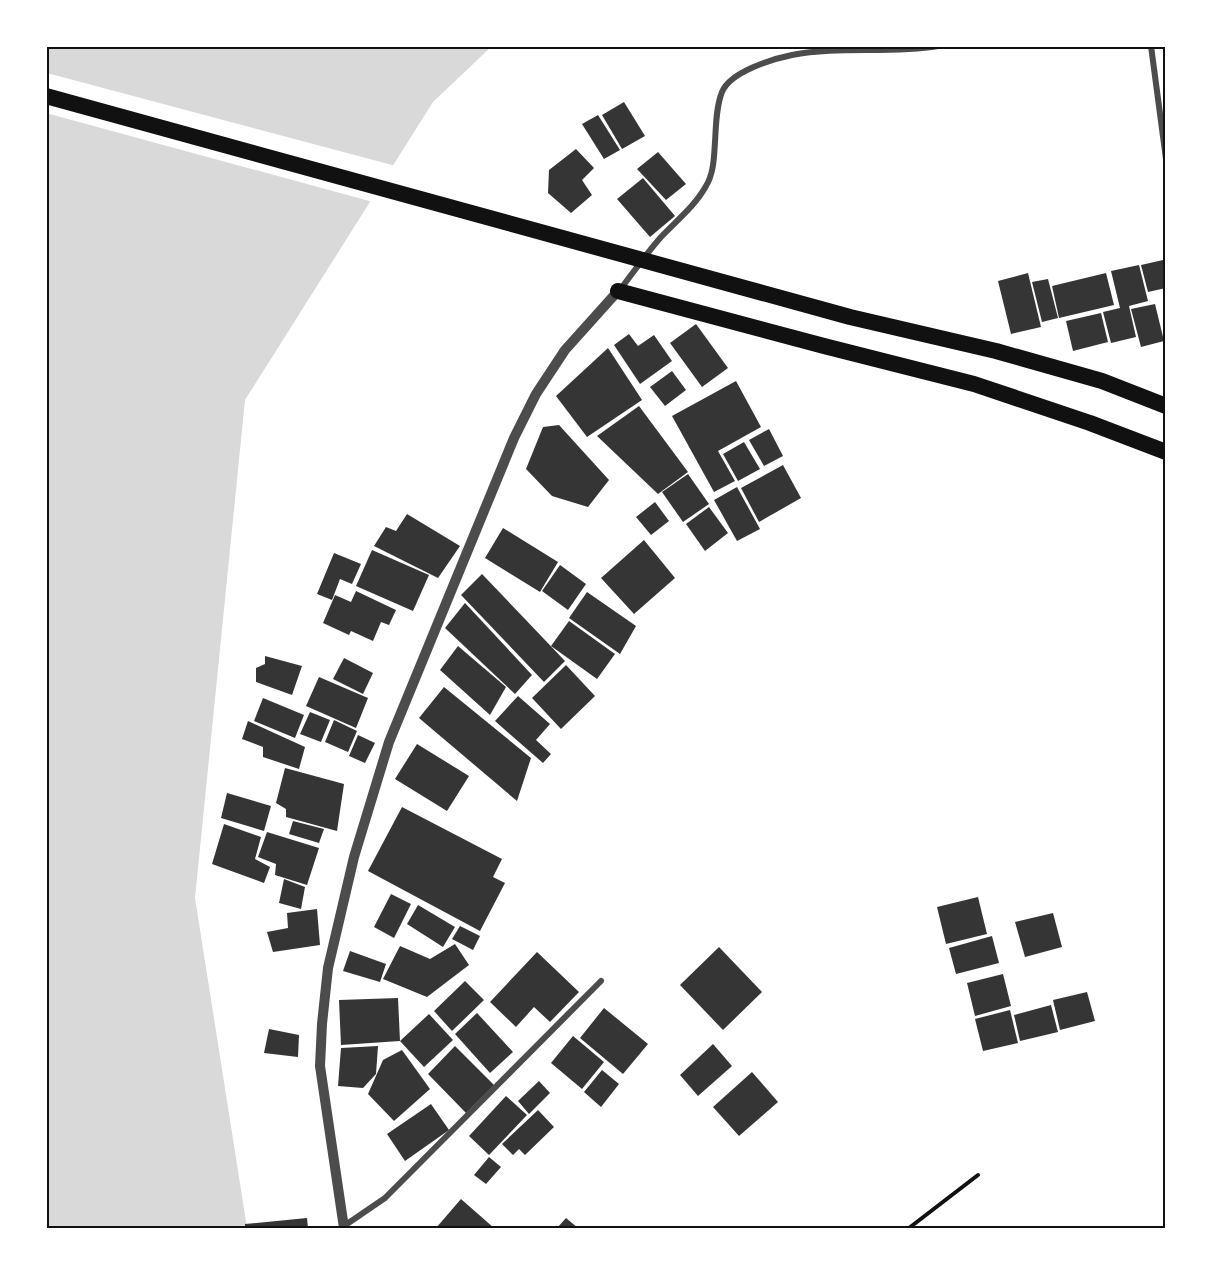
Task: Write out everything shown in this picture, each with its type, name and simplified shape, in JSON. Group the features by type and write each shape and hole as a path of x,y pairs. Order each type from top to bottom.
{"highway":[{"path":"46,96 850,316 996,351 1102,381 1166,406"},
{"path":"618,291 974,384 1166,452"}],"street":[{"path":"602,981 385,1198 345,1228 320,1066 328,968 354,857 389,742 514,438 536,394 565,350 618,291 661,237 697,201 708,183 714,161 716,119 722,92 728,83 756,66 792,55 920,49 938,46"},
{"path":"1151,46 1166,159"}],"path":[{"path":"909,1228 978,1175"}],"shaded area":[{"path":"46,47 491,47 433,102 245,400 195,898 247,1228 47,1228"}],"pier":[{"path":"47,73 396,166 373,202 46,113"}],"building":[{"path":"624,102 645,136 622,149 602,115"},
{"path":"598,115 620,150 604,159 582,124"},
{"path":"576,149 594,168 582,180 592,195 571,213 548,193 549,170"},
{"path":"658,152 686,184 666,200 637,169"},
{"path":"643,178 675,216 650,237 617,199"},
{"path":"1163,260 1166,271 1166,288 1148,292 1141,265"},
{"path":"1139,265 1148,301 1129,306 1136,337 1111,343 1103,312 1120,308 1111,271"},
{"path":"1028,273 1041,327 1011,334 998,281"},
{"path":"1106,273 1114,305 1059,318 1052,286"},
{"path":"1048,279 1058,318 1042,322 1032,282"},
{"path":"1155,304 1164,341 1141,347 1131,309"},
{"path":"1101,313 1108,342 1073,351 1066,321"},
{"path":"696,324 728,368 702,387 670,343"},
{"path":"629,334 638,346 654,335 672,361 640,384 614,345"},
{"path":"608,348 642,400 587,437 556,396"},
{"path":"672,371 686,390 665,406 650,387"},
{"path":"736,381 761,427 718,451 735,481 714,492 672,416"},
{"path":"639,406 688,472 658,494 597,436"},
{"path":"559,425 609,480 588,507 552,496 526,469 543,427"},
{"path":"769,429 783,456 764,466 749,440"},
{"path":"744,442 760,469 738,481 723,454"},
{"path":"783,465 801,498 759,522 741,488"},
{"path":"688,474 709,504 683,522 662,492"},
{"path":"737,487 760,529 737,541 714,500"},
{"path":"655,502 669,521 651,535 636,517"},
{"path":"709,507 728,533 705,551 686,524"},
{"path":"407,514 460,546 438,578 374,546 386,527 396,531"},
{"path":"503,528 558,562 540,592 485,558"},
{"path":"644,540 675,578 634,614 601,578"},
{"path":"372,550 429,575 413,611 356,586"},
{"path":"334,553 361,564 352,584 340,579 332,600 317,594"},
{"path":"560,565 586,584 568,610 542,591"},
{"path":"482,574 565,661 544,682 461,595"},
{"path":"356,591 396,610 389,625 381,622 373,641 351,631 349,635 323,623 335,595 351,602"},
{"path":"587,592 636,626 620,654 569,618"},
{"path":"465,603 532,675 515,694 445,628"},
{"path":"569,621 615,654 597,679 551,646"},
{"path":"458,646 506,687 490,715 440,670"},
{"path":"265,656 302,666 292,695 256,682 256,668 265,664"},
{"path":"344,658 373,673 363,694 333,679"},
{"path":"566,665 595,696 561,729 532,698"},
{"path":"319,677 368,698 356,728 306,706"},
{"path":"444,687 531,758 517,801 419,718"},
{"path":"518,696 550,724 536,740 551,754 543,763 495,721"},
{"path":"263,698 304,715 295,738 254,721"},
{"path":"310,712 330,720 321,742 300,734"},
{"path":"334,720 357,731 348,752 325,742"},
{"path":"248,721 305,747 299,769 263,757 263,747 242,739"},
{"path":"358,735 375,743 365,763 349,756"},
{"path":"417,744 469,776 447,811 395,779"},
{"path":"285,768 344,784 337,831 286,817 286,809 276,803"},
{"path":"227,793 271,806 264,831 221,818"},
{"path":"402,807 502,859 493,877 505,883 480,931 368,871"},
{"path":"293,821 324,829 319,843 289,834"},
{"path":"224,824 261,837 255,859 270,867 264,883 212,864"},
{"path":"267,832 319,848 307,885 275,875 276,864 258,857"},
{"path":"284,879 305,887 301,909 279,903"},
{"path":"391,894 411,904 394,938 374,927"},
{"path":"978,897 987,934 946,944 937,907"},
{"path":"418,905 455,927 443,947 407,924"},
{"path":"317,909 320,945 273,952 267,932 288,928 287,913"},
{"path":"1053,913 1062,947 1025,957 1015,922"},
{"path":"460,926 480,936 473,950 452,939"},
{"path":"992,936 999,963 956,974 949,948"},
{"path":"455,944 469,965 427,997 383,979 400,946 430,959"},
{"path":"719,947 762,992 723,1030 680,985"},
{"path":"350,951 386,964 380,982 343,971"},
{"path":"537,952 579,992 550,1022 534,1007 516,1027 490,1002"},
{"path":"1003,974 1011,1006 975,1016 967,983"},
{"path":"465,981 484,1000 452,1031 434,1011"},
{"path":"1087,992 1095,1021 1060,1030 1053,1000"},
{"path":"398,998 400,1041 341,1045 339,1000"},
{"path":"1051,1005 1058,1032 1020,1041 1014,1015"},
{"path":"604,1008 648,1044 623,1074 580,1038"},
{"path":"1010,1010 1018,1043 983,1051 975,1019"},
{"path":"477,1013 513,1052 490,1073 455,1034"},
{"path":"429,1014 453,1040 424,1067 400,1041"},
{"path":"269,1029 299,1035 298,1057 264,1053"},
{"path":"573,1036 604,1062 582,1089 551,1063"},
{"path":"713,1044 732,1066 698,1096 680,1075"},
{"path":"378,1046 376,1074 363,1088 338,1086 341,1048"},
{"path":"455,1046 494,1085 466,1113 428,1074"},
{"path":"402,1050 430,1089 394,1121 368,1094 383,1060"},
{"path":"602,1070 619,1084 601,1107 584,1092"},
{"path":"752,1072 778,1102 739,1136 713,1107"},
{"path":"539,1081 550,1093 529,1114 518,1101"},
{"path":"506,1096 527,1115 489,1155 469,1136"},
{"path":"431,1104 449,1130 405,1161 387,1134"},
{"path":"538,1110 554,1127 525,1155 519,1149 513,1155 502,1144"},
{"path":"489,1157 501,1167 486,1184 474,1175"},
{"path":"461,1199 494,1228 436,1228"},
{"path":"307,1218 308,1228 245,1228 245,1224"},
{"path":"566,1218 578,1228 557,1228"}]}
